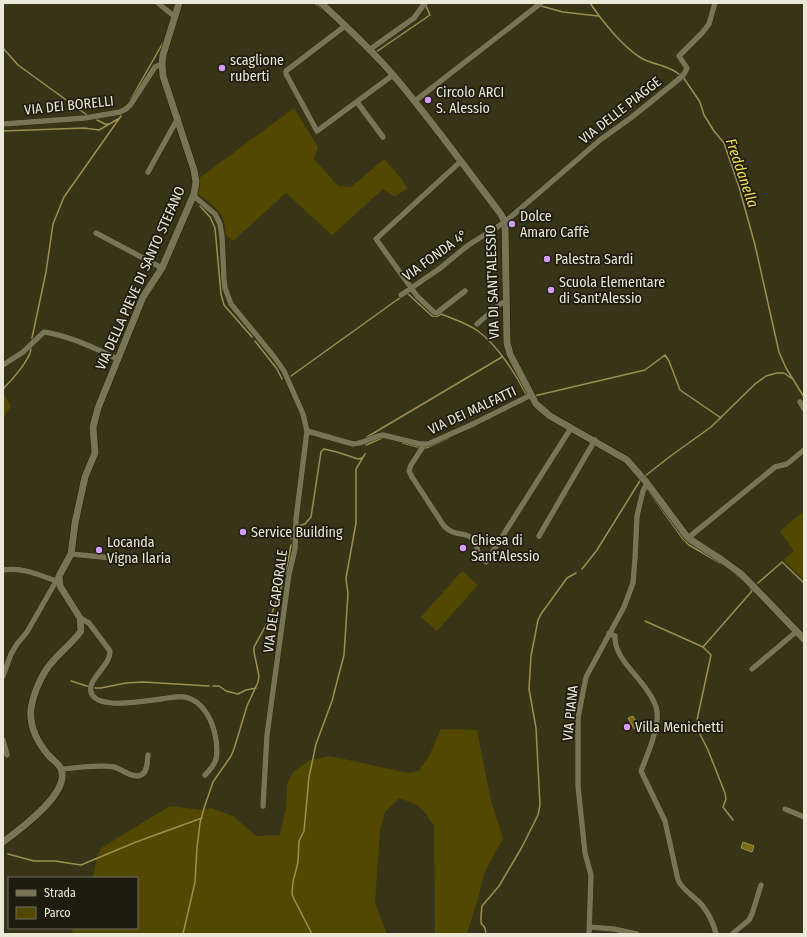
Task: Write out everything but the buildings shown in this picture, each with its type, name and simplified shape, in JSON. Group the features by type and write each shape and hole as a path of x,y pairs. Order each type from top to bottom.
{"street":[{"path":"158,3 175,17"},
{"name":"VIA DELLA PIEVE DI SANTO STEFANO","path":"58,578 71,554 75,523 85,477 95,453 94,427 96,413 143,298 162,268 194,194 196,182 194,170 164,76 162,64 163,55 179,3"},
{"name":"VIA DI SANT'ALESSIO","path":"321,3 343,27 369,50 393,75 500,213 504,222 505,302 508,347 530,397 546,413 628,460 688,538 740,573 804,639"},
{"path":"369,50 414,18 425,3"},
{"name":"VIA DELLE PIAGGE","path":"504,222 600,140 649,104 684,74 687,68 679,56 709,24 716,3"},
{"path":"415,102 539,5"},
{"path":"343,27 290,66 286,71 286,74 317,132 393,75"},
{"name":"VIA DEI BORELLI","path":"3,124 85,118 120,112 131,104 156,67 162,64"},
{"path":"357,102 383,137"},
{"path":"148,172 178,118"},
{"path":"460,162 376,239 418,296 430,309 435,312 440,311 465,291"},
{"name":"VIA DEL CAPORALE","path":"194,194 215,214 220,224 225,284 231,304 284,371 303,414 307,431 296,519 295,549 289,574 267,735 262,806"},
{"name":"VIA FONDA 4°","path":"401,295 439,269 467,246 504,222"},
{"path":"96,233 162,268"},
{"path":"477,324 500,304 505,302"},
{"path":"3,365 23,352 44,332 54,333 78,341 118,358"},
{"name":"VIA DEI MALFATTI","path":"307,431 353,444 358,444 384,435 424,445 530,397"},
{"path":"800,402 804,409"},
{"path":"424,445 411,465 410,471 412,477 444,526 451,531 466,534 474,541 479,558 486,562 571,428"},
{"path":"539,536 595,440"},
{"path":"688,538 775,467 787,464 804,450"},
{"name":"VIA PIANA","path":"589,934 591,875 585,853 578,786 578,718 586,677 624,606 633,583 637,516 643,490 647,483"},
{"path":"71,554 123,559"},
{"path":"3,570 22,570 58,578"},
{"path":"3,842 41,812 56,793 62,777 61,769 38,742 33,731 31,720 31,708 41,678 53,661 73,642 81,631 80,618 60,586 58,578"},
{"path":"3,676 11,654 27,632 58,578"},
{"path":"80,618 90,623 110,651 110,656 93,680 91,688 92,695 98,700 102,702 116,703 184,697 196,702 205,711 211,720 215,734 217,754 216,761 205,775"},
{"path":"752,669 797,631"},
{"path":"610,633 615,636 614,644 616,650 645,685 657,710 657,719 653,735 641,771 665,822 678,880 680,884 700,903 716,934"},
{"path":"3,740 7,755"},
{"path":"61,769 114,767 138,776 142,775 144,772 147,765 148,755"},
{"path":"785,809 804,817"},
{"path":"732,934 749,920 761,885"},
{"path":"590,927 614,929 637,934"}],"green space":[{"path":"294,108 318,147 314,159 338,186 351,187 384,159 401,178 407,188 395,197 383,189 332,235 286,193 233,241 225,234 224,221 218,211 198,194 198,179"},
{"path":"3,393 11,406 3,418"},
{"path":"804,511 804,580 783,560 794,551 780,531"},
{"path":"462,571 478,585 437,631 421,617"},
{"path":"441,729 477,730 491,801 503,838 484,874 467,933 435,934 434,826 423,810 415,804 399,798 385,812 380,830 375,903 387,934 71,934 74,929 138,929 138,877 93,877 96,860 101,848 170,806 201,810 211,808 233,816 256,836 280,835 286,808 287,785 293,772 310,760 330,756 408,773 419,771 429,756"}],"shaded area":[{"path":"633,716 639,727 634,729 628,718"},
{"path":"743,842 754,846 752,852 741,848"}],"waterway":[{"path":"315,3 325,11"},
{"path":"376,52 430,15 426,6 428,3"},
{"name":"Freddanella","path":"590,3 613,33 634,53 641,58 671,69 680,75"},
{"path":"541,6 563,12 598,16"},
{"path":"346,31 368,52"},
{"path":"131,99 164,41"},
{"path":"3,48 18,65 87,115"},
{"name":"Freddanella","path":"683,77 700,102 704,115 724,143 739,187 755,245 779,352 786,368 804,397"},
{"path":"32,338 46,272 53,224 64,197 121,116"},
{"path":"3,131 84,128 99,130 118,119"},
{"path":"97,120 105,124 109,124"},
{"path":"200,206 210,217 215,228 221,294 224,305 252,337"},
{"path":"407,293 432,316 438,316 441,314 455,319 474,328 485,337 506,360 527,396"},
{"path":"291,376 401,297"},
{"path":"255,341 277,369 282,379"},
{"path":"3,389 25,363 31,347"},
{"path":"534,396 645,370 665,355 669,361 680,390 721,418"},
{"path":"367,437 502,357"},
{"path":"645,476 711,427 755,384 766,376 784,373 791,378"},
{"path":"366,445 382,438"},
{"path":"426,448 448,438"},
{"path":"403,443 418,447"},
{"path":"298,526 305,524 311,517 321,452 324,449 358,459 362,458"},
{"path":"312,934 293,897 293,882 298,862 299,841 304,831 309,777 316,744 332,701 344,655 348,594 346,578 356,523 356,469 365,454"},
{"path":"582,569 597,550 641,479"},
{"path":"648,490 683,539 689,545 722,564"},
{"path":"291,539 292,530 294,528"},
{"path":"286,574 291,545"},
{"path":"758,583 782,562 804,583"},
{"path":"729,569 743,580"},
{"path":"486,934 485,928 481,923 482,906 499,886 522,847 538,815 540,805 536,728 529,689 531,656 538,620 567,578 576,573"},
{"path":"183,934 195,882 200,823 204,808 213,782 231,756 247,706 258,682 259,676 254,647 270,618 283,583"},
{"path":"747,584 751,589"},
{"path":"703,647 752,591 751,590"},
{"path":"645,621 703,647 711,655 697,720 697,728 708,750 725,793 726,799 723,807 733,820"},
{"path":"71,681 90,687"},
{"path":"95,688 143,682 209,686"},
{"path":"213,686 219,686 226,691 238,694 246,690 256,688"},
{"path":"8,854 34,861 55,861 81,865 136,842 202,818"}],"place":[{"name":"scaglione ruberti","path":"222,68"},
{"name":"Circolo ARCI S. Alessio","path":"428,100"},
{"name":"Dolce Amaro Caffè","path":"512,224"},
{"name":"Palestra Sardi","path":"547,259"},
{"name":"Scuola Elementare di Sant'Alessio","path":"551,290"},
{"name":"Service Building","path":"243,532"},
{"name":"Chiesa di Sant'Alessio","path":"463,548"},
{"name":"Locanda Vigna Ilaria","path":"99,550"},
{"name":"Villa Menichetti","path":"627,727"}]}
